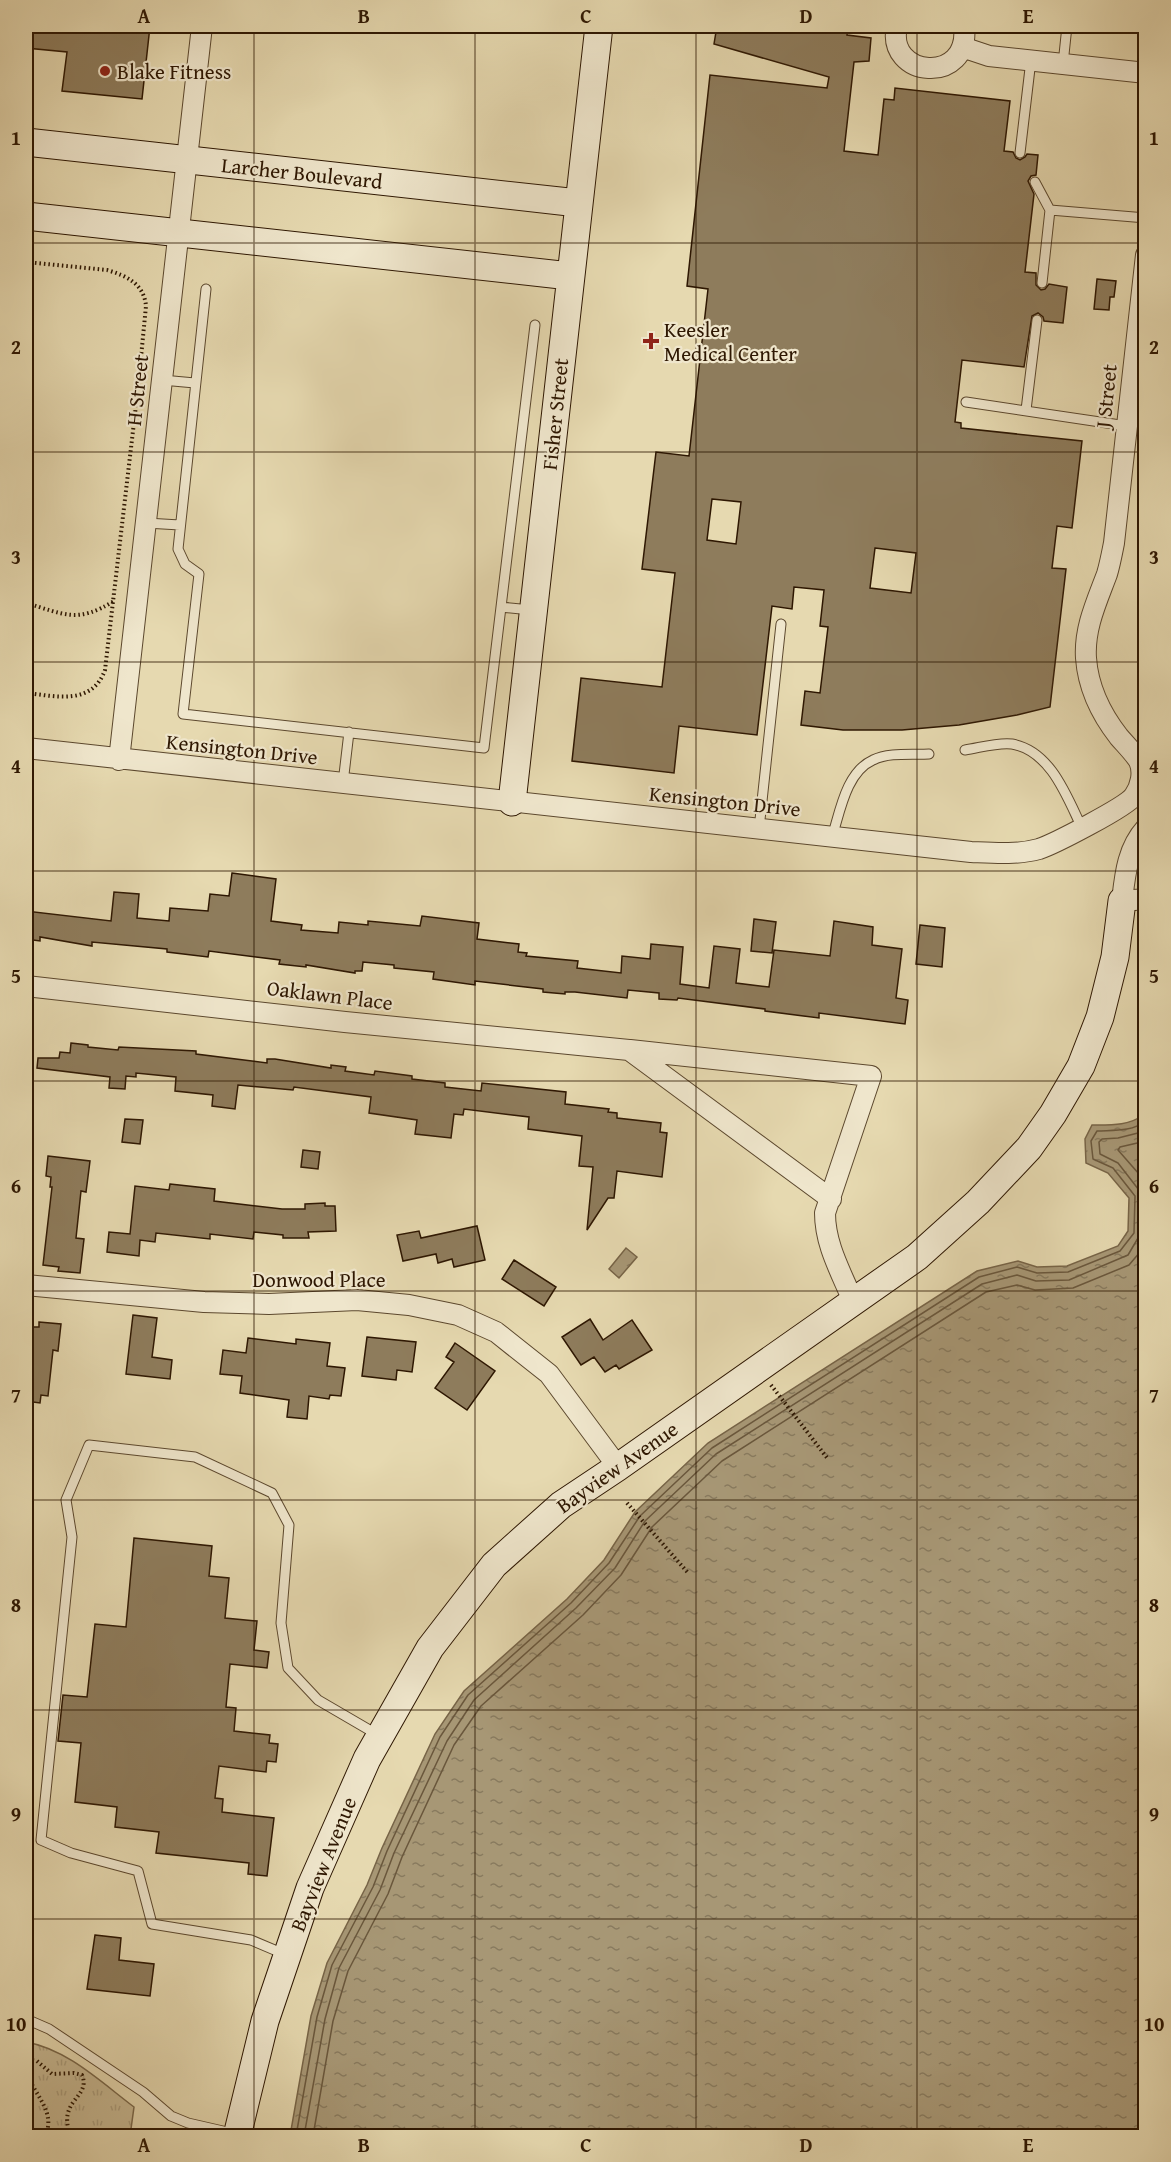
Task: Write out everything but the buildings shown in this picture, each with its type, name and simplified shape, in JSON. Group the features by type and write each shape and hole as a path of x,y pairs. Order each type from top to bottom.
{"street":[{"name":"H Street","path":"119,759 202,26"},
{"name":"Fisher Street","path":"512,802 598,26"},
{"path":"897,26 895,32 897,44 902,55 911,63 922,68 934,69 956,58 965,36 964,26"},
{"path":"962,47 989,56 1146,73"},
{"name":"Larcher Boulevard","path":"26,142 578,203"},
{"path":"26,216 570,276"},
{"name":"J Street","path":"1114,543 1146,255"},
{"name":"Kensington Drive","path":"26,748 970,852 1014,853 1039,849 1082,828 1132,798 1140,783 1142,772 1139,761 1110,726 1098,704 1086,658 1087,636 1095,603 1108,572 1114,543"},
{"path":"1134,900 1126,871 1129,855 1138,836 1146,828"},
{"name":"Bayview Avenue","path":"238,2135 265,2021 310,1888 367,1759 430,1648 494,1565 561,1505 917,1257 978,1202 1029,1148 1053,1114 1081,1065 1100,1017 1114,957 1134,900"},
{"name":"Oaklawn Place","path":"26,986 345,1022 871,1076 825,1213 825,1226 830,1248 853,1301"},
{"path":"629,1050 831,1198"},
{"name":"Donwood Place","path":"26,1285 204,1302 269,1304 357,1300 409,1305 458,1315 496,1332 549,1374 618,1467"}],"lane":[{"path":"1063,64 1067,26"},
{"path":"1020,153 1031,60"},
{"path":"1035,182 1050,210 1042,284"},
{"path":"1050,210 1146,218"},
{"path":"206,289 178,549 186,564 199,574 183,714 484,748 535,326"},
{"path":"1026,410 1037,320"},
{"path":"162,380 195,383"},
{"path":"966,402 1127,426"},
{"path":"146,523 180,525"},
{"path":"501,607 533,611"},
{"path":"759,829 781,624"},
{"path":"343,784 349,732"},
{"path":"965,750 1010,744 1030,750 1044,761 1058,780 1082,828"},
{"path":"832,837 845,795 855,774 872,760 892,755 929,754"},
{"path":"287,1955 251,1940 152,1924 138,1871 71,1853 41,1840 72,1537 66,1500 89,1445 195,1457 272,1493 289,1526 281,1623 288,1668 318,1700 380,1736"},
{"path":"26,2019 49,2029 143,2092 171,2116 188,2123 238,2135"}],"path":[{"path":"26,262 107,270 134,282 145,295 146,306 108,660 101,681 94,688 82,694 66,697 26,693"},
{"path":"26,603 70,616 87,615 114,601"},
{"path":"769,1382 828,1459"},
{"path":"627,1503 689,1574"},
{"path":"45,2136 48,2118 42,2100 26,2074 26,2067 30,2060 37,2061 52,2074 82,2074 84,2082 81,2093 71,2105 67,2115 70,2136"}],"green space":[{"path":"26,2042 70,2059 134,2107 130,2136 26,2136"}],"water":[{"path":"1145,1114 1145,2136 290,2136 311,2016 327,1963 367,1885 435,1734 464,1691 567,1599 604,1560 635,1512 708,1443 977,1271 1018,1261 1037,1267 1067,1266 1118,1246 1128,1231 1129,1198 1108,1173 1086,1163 1085,1139 1092,1125 1126,1123"},
{"path":"626,1248 637,1257 619,1278 609,1269"}],"place":[{"name":"Blake Fitness","path":"105,71"},
{"name":"Keesler Medical Center","path":"651,341"}]}
